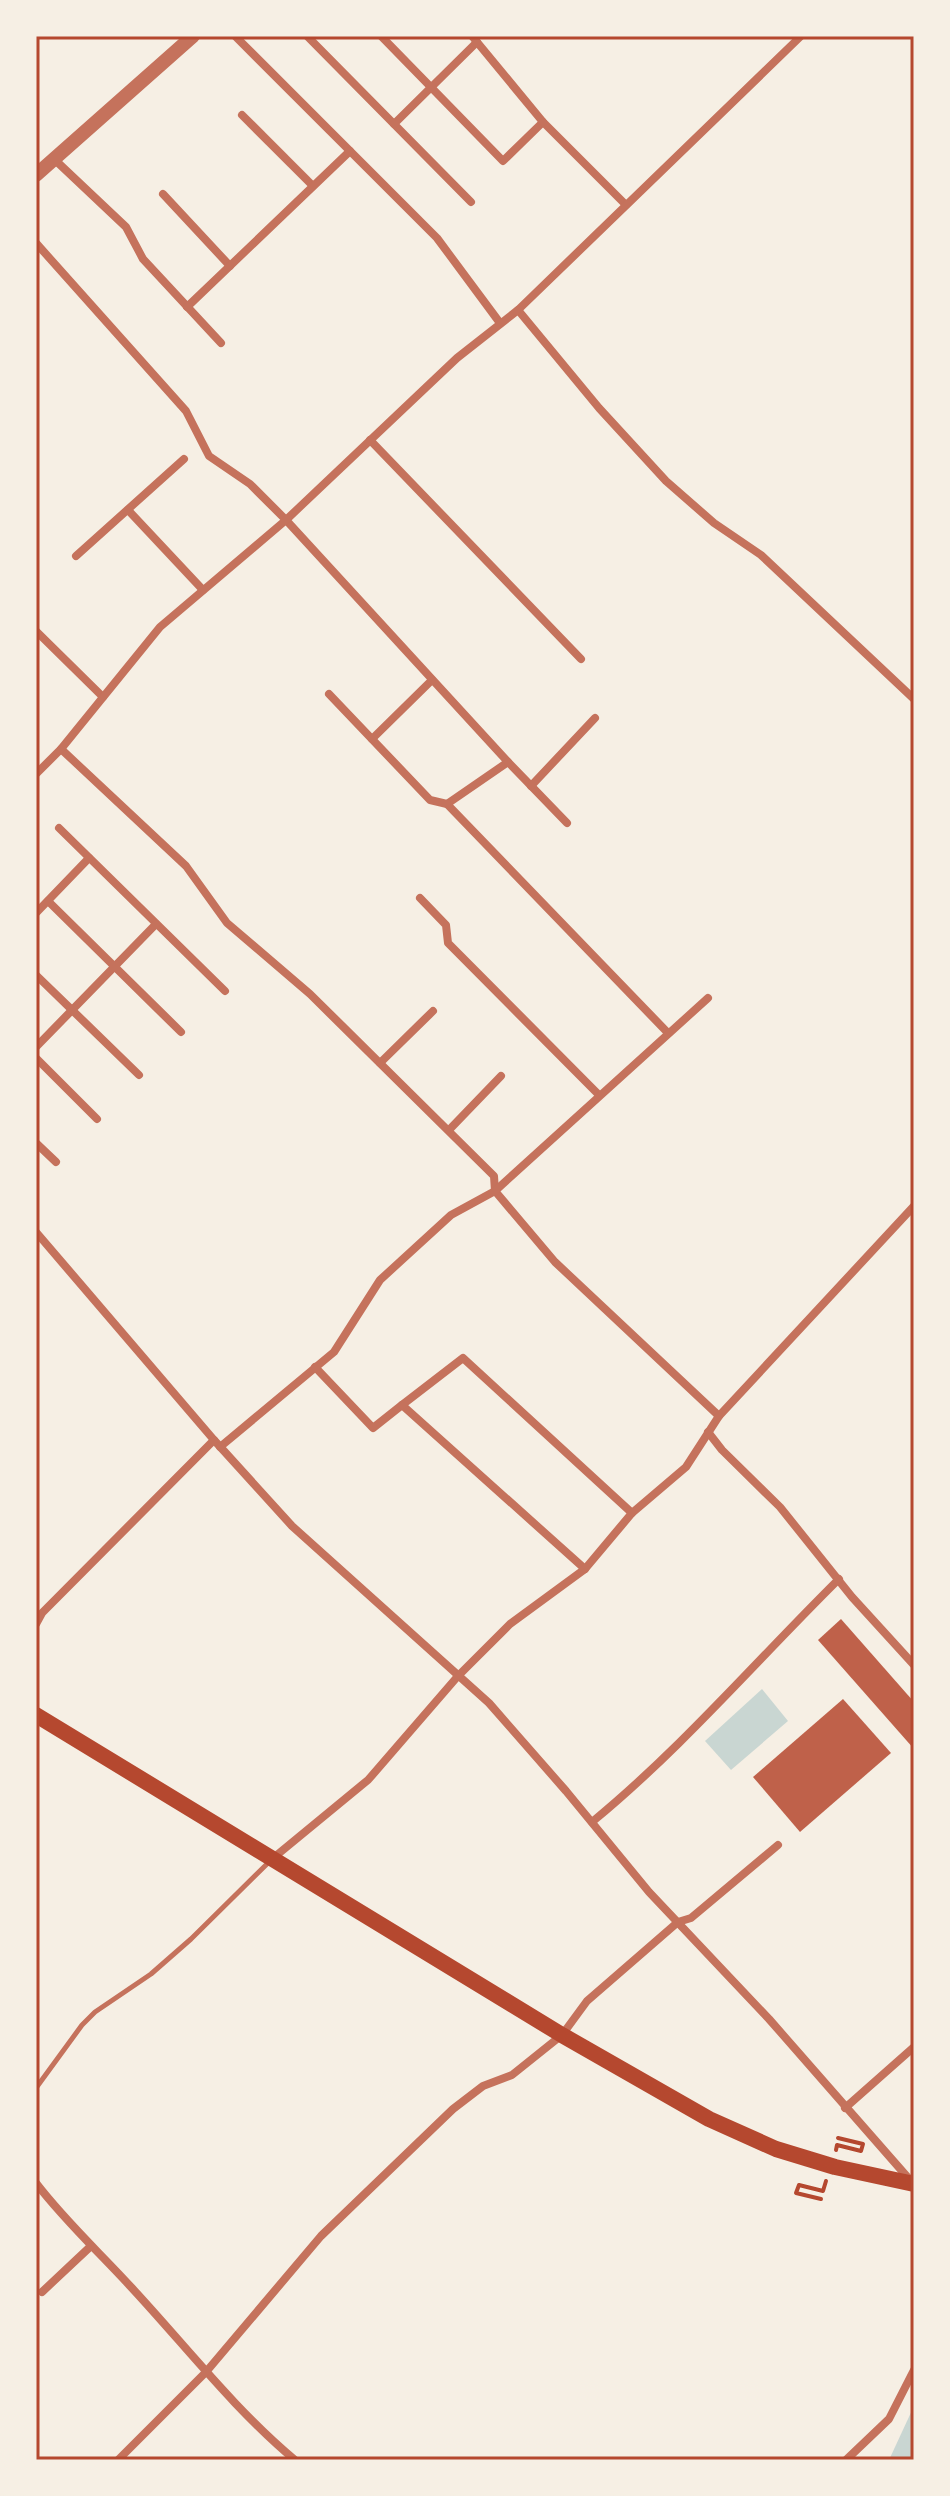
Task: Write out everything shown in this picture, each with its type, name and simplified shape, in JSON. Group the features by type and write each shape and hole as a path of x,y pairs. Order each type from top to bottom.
{"main road":[{"path":"36,1715 562,2035 709,2119 776,2149 835,2167 913,2184"}],"street":[{"path":"36,175 193,36"},
{"path":"235,36 437,238 500,323"},
{"path":"307,36 471,202"},
{"path":"381,36 503,161 543,122"},
{"path":"36,774 61,749 160,627 286,520 457,358 518,310 801,36"},
{"path":"394,124 475,39 543,122 626,205"},
{"path":"242,115 313,186"},
{"path":"187,307 350,151"},
{"path":"54,159 126,227 143,259 221,343"},
{"path":"163,194 230,266"},
{"path":"36,243 186,411 209,456 250,484 286,520 567,823"},
{"path":"518,310 599,408 666,481 714,523 761,555 914,699"},
{"path":"370,440 581,659"},
{"path":"76,556 184,459"},
{"path":"128,510 203,590"},
{"path":"36,631 103,697"},
{"path":"372,739 432,680"},
{"path":"329,694 430,800 447,804 668,1033"},
{"path":"531,786 595,718"},
{"path":"61,749 186,866 227,923 310,994 449,1130 494,1176 495,1191 555,1262 719,1416"},
{"path":"447,804 508,762"},
{"path":"59,828 225,991"},
{"path":"36,913 89,858"},
{"path":"420,898 446,925 448,943 599,1095"},
{"path":"48,901 181,1032"},
{"path":"36,1047 156,924"},
{"path":"36,975 139,1075"},
{"path":"36,1624 42,1613 217,1443 334,1352 380,1280 451,1215 495,1191 708,998"},
{"path":"380,1063 433,1011"},
{"path":"36,1058 97,1119"},
{"path":"449,1130 501,1076"},
{"path":"36,1143 56,1162"},
{"path":"271,1859 368,1780 458,1676 510,1624 585,1569 632,1513 686,1467 719,1416 914,1206"},
{"path":"36,1232 292,1526 489,1703 649,1892 769,2019 913,2184"},
{"path":"315,1367 373,1428 463,1358 632,1513"},
{"path":"402,1405 585,1569"},
{"path":"708,1432 780,1507 852,1597 914,1665"},
{"path":"592,1822 634,1787 747,1677 839,1579"},
{"path":"118,2460 206,2372 321,2236 453,2109 483,2086 512,2075 562,2035 587,2001 678,1922 691,1918 778,1845"},
{"path":"845,2108 914,2047"},
{"path":"36,2183 58,2213 131,2287 206,2372 295,2460"},
{"path":"42,2292 91,2246"},
{"path":"846,2460 889,2419 914,2370"}],"lane":[{"path":"36,2088 95,2012 151,1974 191,1939 271,1859"}],"path":[{"path":"838,2138 863,2144"},
{"path":"837,2145 861,2151"},
{"path":"821,2199 796,2193 799,2185 823,2191"}],"shaded area":[{"path":"762,1689 788,1721 731,1770 705,1741"},
{"path":"914,2406 914,2460 889,2460"}],"building":[{"path":"841,1619 914,1702 914,1749 818,1640"},
{"path":"843,1699 891,1753 800,1832 753,1777"}]}
